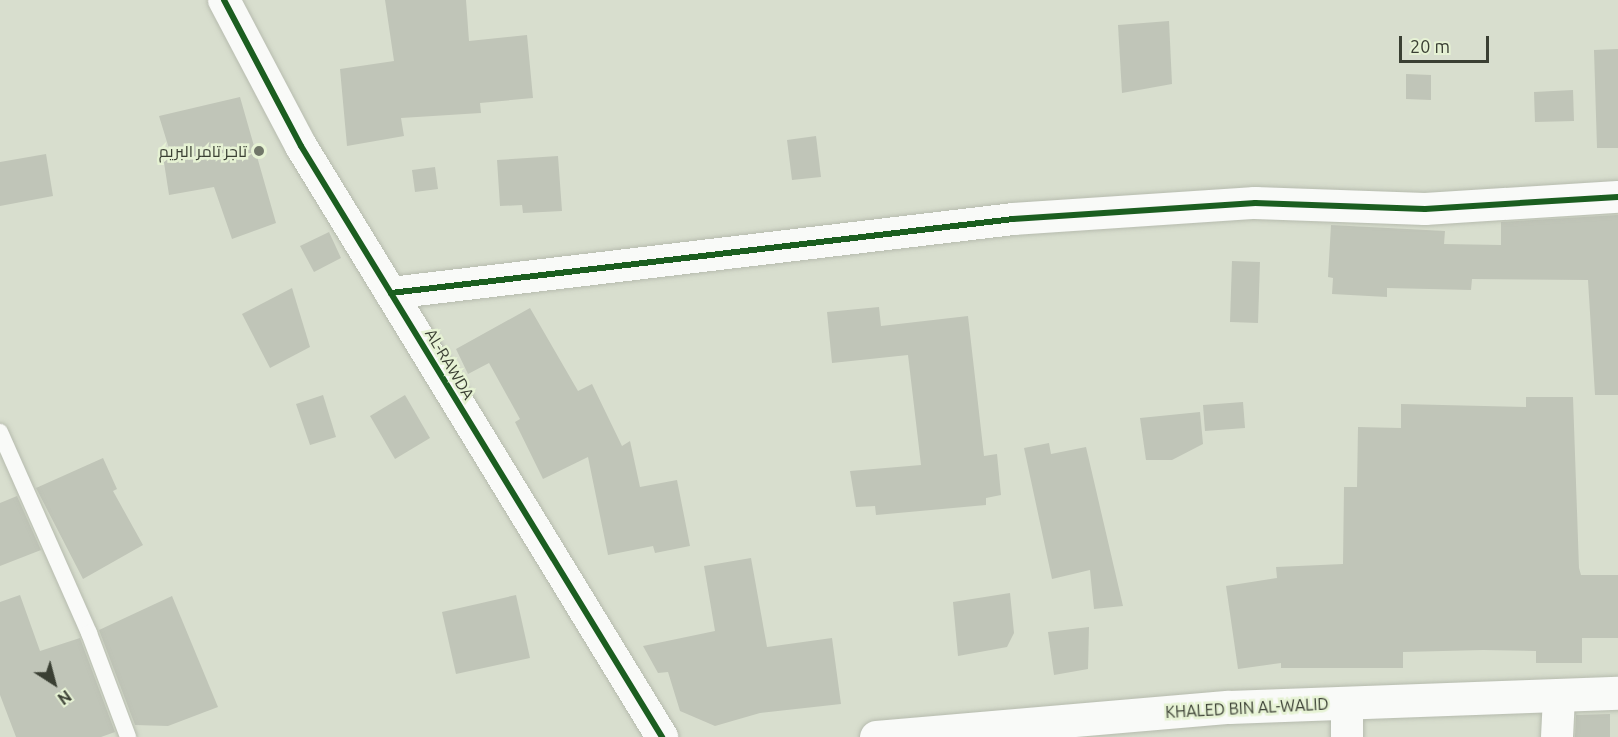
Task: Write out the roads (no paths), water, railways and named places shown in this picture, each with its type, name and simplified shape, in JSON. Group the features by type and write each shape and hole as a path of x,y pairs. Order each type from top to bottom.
{"street":[{"name":"AL-RAWDA","path":"224,0 301,146 662,737"},
{"path":"391,293 1024,218 1255,203 1425,209 1618,197"},
{"name":"KHALED BIN AL-WALID","path":"876,737 1229,707 1558,697 1618,693"},
{"path":"1557,737 1558,697"},
{"path":"1347,702 1347,737"}],"lane":[{"path":"0,432 89,633 128,737"}],"place":[{"name":"تاجر تامر البريم","path":"259,151"}]}
